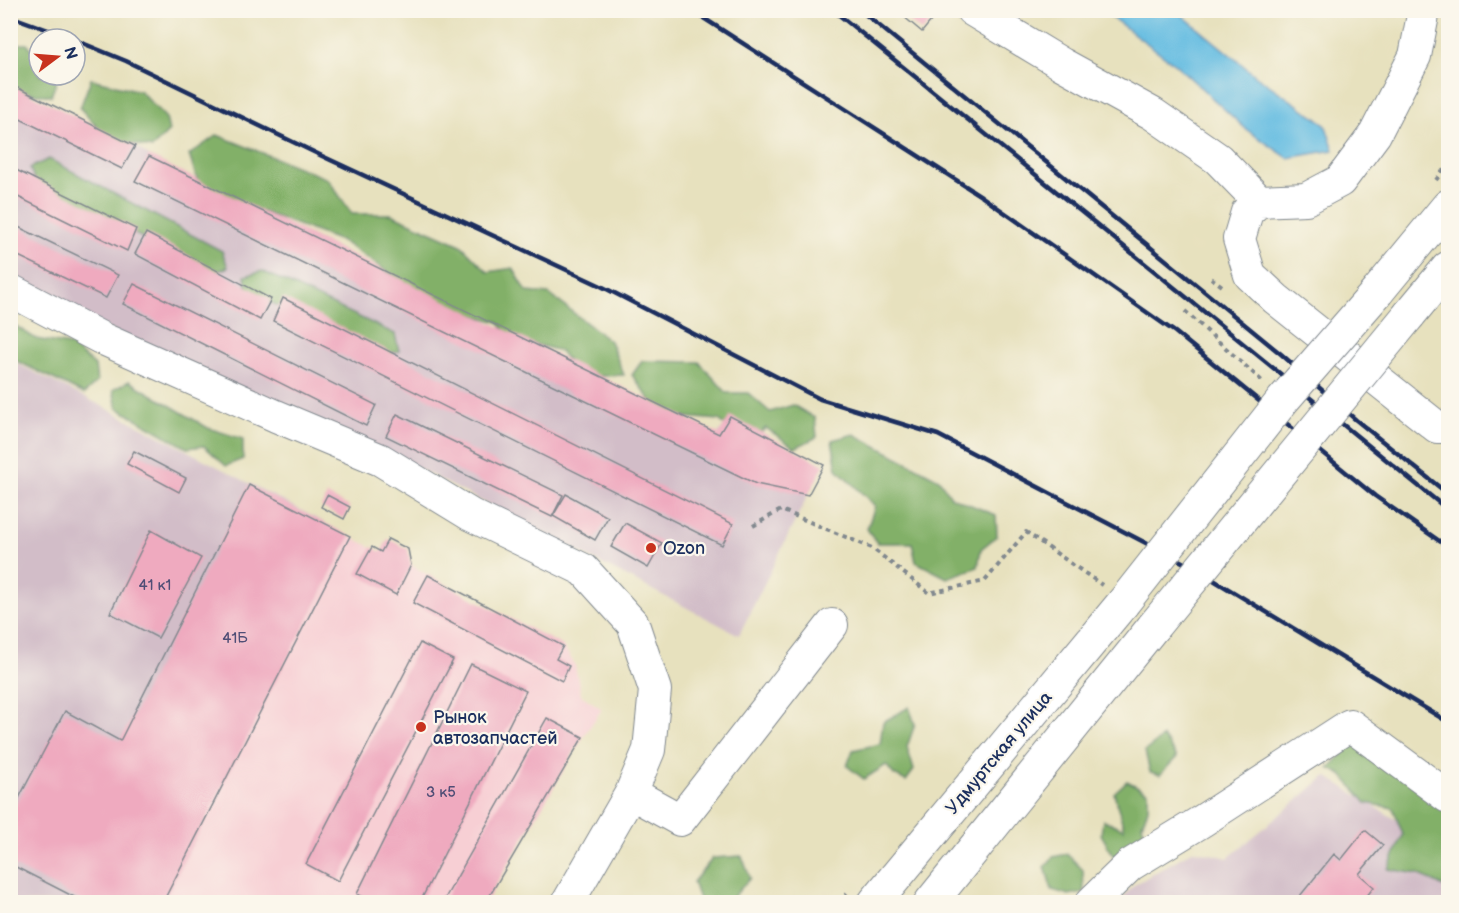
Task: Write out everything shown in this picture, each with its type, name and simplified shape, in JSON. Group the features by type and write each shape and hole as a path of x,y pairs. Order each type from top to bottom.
{"main road":[{"name":"Удмуртская улица","path":"875,903 1116,596 1449,206"},
{"path":"931,903 1154,626 1449,268"}],"street":[{"path":"972,10 1062,64 1153,114 1218,159 1259,201"},
{"path":"1424,10 1415,56 1375,134 1340,181 1306,199 1259,201 1247,212 1239,239 1250,275 1437,428 1449,427"},
{"path":"10,290 101,338 381,460 471,515 584,570 633,624 655,690 649,750 631,793 568,903"},
{"path":"631,793 680,820 832,625"},
{"path":"1092,903 1130,865 1350,725 1449,797"}],"path":[{"path":"1185,312 1283,400"},
{"path":"753,526 781,510 872,548 930,593 985,581 1026,532 1116,596"}],"shaded area":[{"path":"10,84 135,146 149,156 718,434 730,416 824,465 739,635 391,454 147,350 11,277"},
{"path":"10,360 350,536 163,902 11,902"},
{"name":"Рынок автозапчастей","path":"350,536 381,552 388,539 408,549 411,565 563,646 575,665 581,695 602,709 583,737 486,902 163,902"},
{"path":"1326,776 1448,852 1448,902 1119,902 1134,885 1194,850 1228,858"}],"green space":[{"path":"10,44 27,44 27,87 54,87 51,96 11,90"},
{"path":"91,79 140,91 166,118 169,131 152,148 108,139 80,108"},
{"path":"217,135 328,179 352,214 391,214 461,245 488,272 513,268 527,292 549,294 610,341 624,375 581,377 560,351 508,337 499,322 440,307 343,242 200,188 189,155"},
{"path":"49,159 222,251 228,267 214,273 37,186 30,168"},
{"path":"262,271 395,334 399,351 386,355 248,292 245,276"},
{"path":"11,323 36,339 70,345 95,366 97,382 84,394 11,358"},
{"path":"642,361 699,362 727,393 748,393 770,412 793,405 815,418 817,437 795,448 766,428 748,444 719,420 661,415 632,375"},
{"path":"129,381 208,428 243,439 243,459 226,466 204,446 187,448 117,408 113,390"},
{"path":"854,434 939,479 951,497 996,515 997,536 981,549 978,567 947,578 916,562 912,543 877,543 867,529 875,506 837,469 832,440"},
{"path":"909,707 915,724 907,747 914,770 906,781 894,775 886,765 864,779 847,766 853,750 880,744 883,722"},
{"path":"1163,737 1177,757 1160,775 1150,772 1145,751"},
{"path":"1352,745 1448,781 1448,889 1418,874 1388,869 1403,835 1393,808 1366,803 1342,775 1329,768"},
{"path":"1127,781 1148,792 1148,809 1142,824 1148,842 1137,856 1114,857 1101,834 1103,820 1124,829 1114,793"},
{"path":"1067,854 1083,870 1084,892 1069,895 1052,890 1045,867 1053,857"},
{"path":"742,856 750,878 729,902 700,902 693,882 713,858"}],"water":[{"path":"1103,11 1177,11 1256,76 1325,124 1334,150 1288,158 1247,130 1175,64"}],"building":[{"path":"896,10 940,10 922,32"},
{"path":"10,84 135,146 122,169 10,114"},
{"path":"149,156 719,434 730,416 824,465 808,495 756,484 135,181"},
{"path":"10,167 136,229 127,251 10,193"},
{"path":"10,223 118,275 106,298 10,252"},
{"path":"146,233 271,299 260,320 135,254"},
{"path":"134,284 376,405 366,426 123,304"},
{"path":"283,298 733,524 722,545 273,321"},
{"path":"397,414 563,495 552,517 386,436"},
{"path":"134,451 186,478 179,492 127,464"},
{"path":"249,485 350,536 163,902 84,902 10,864 10,815 65,711 120,741"},
{"path":"566,494 608,517 595,540 553,516"},
{"path":"327,495 350,507 344,519 321,507"},
{"path":"625,523 662,543 648,568 611,547"},
{"path":"151,530 201,558 158,638 110,613"},
{"path":"388,539 408,549 411,565 396,595 357,574 372,547 381,552"},
{"path":"428,575 563,646 556,659 569,666 562,681 413,603"},
{"path":"420,643 453,660 338,881 306,864"},
{"path":"471,664 526,691 420,902 375,902 357,894"},
{"path":"547,718 583,737 486,902 443,902"},
{"path":"1365,830 1383,845 1359,874 1374,887 1362,902 1295,902 1334,854 1341,860"}],"railway":[{"path":"691,10 981,196 1175,332 1375,496 1448,547"},
{"path":"833,10 1448,510"},
{"path":"860,10 1281,354 1356,420 1448,494"},
{"path":"10,16 40,27"},
{"path":"87,45 126,61 322,156 599,285 820,399 938,435 1192,567 1448,722"}],"place":[{"name":"Ozon","path":"651,548"},
{"name":"Рынок автозапчастей","path":"421,727"}]}
